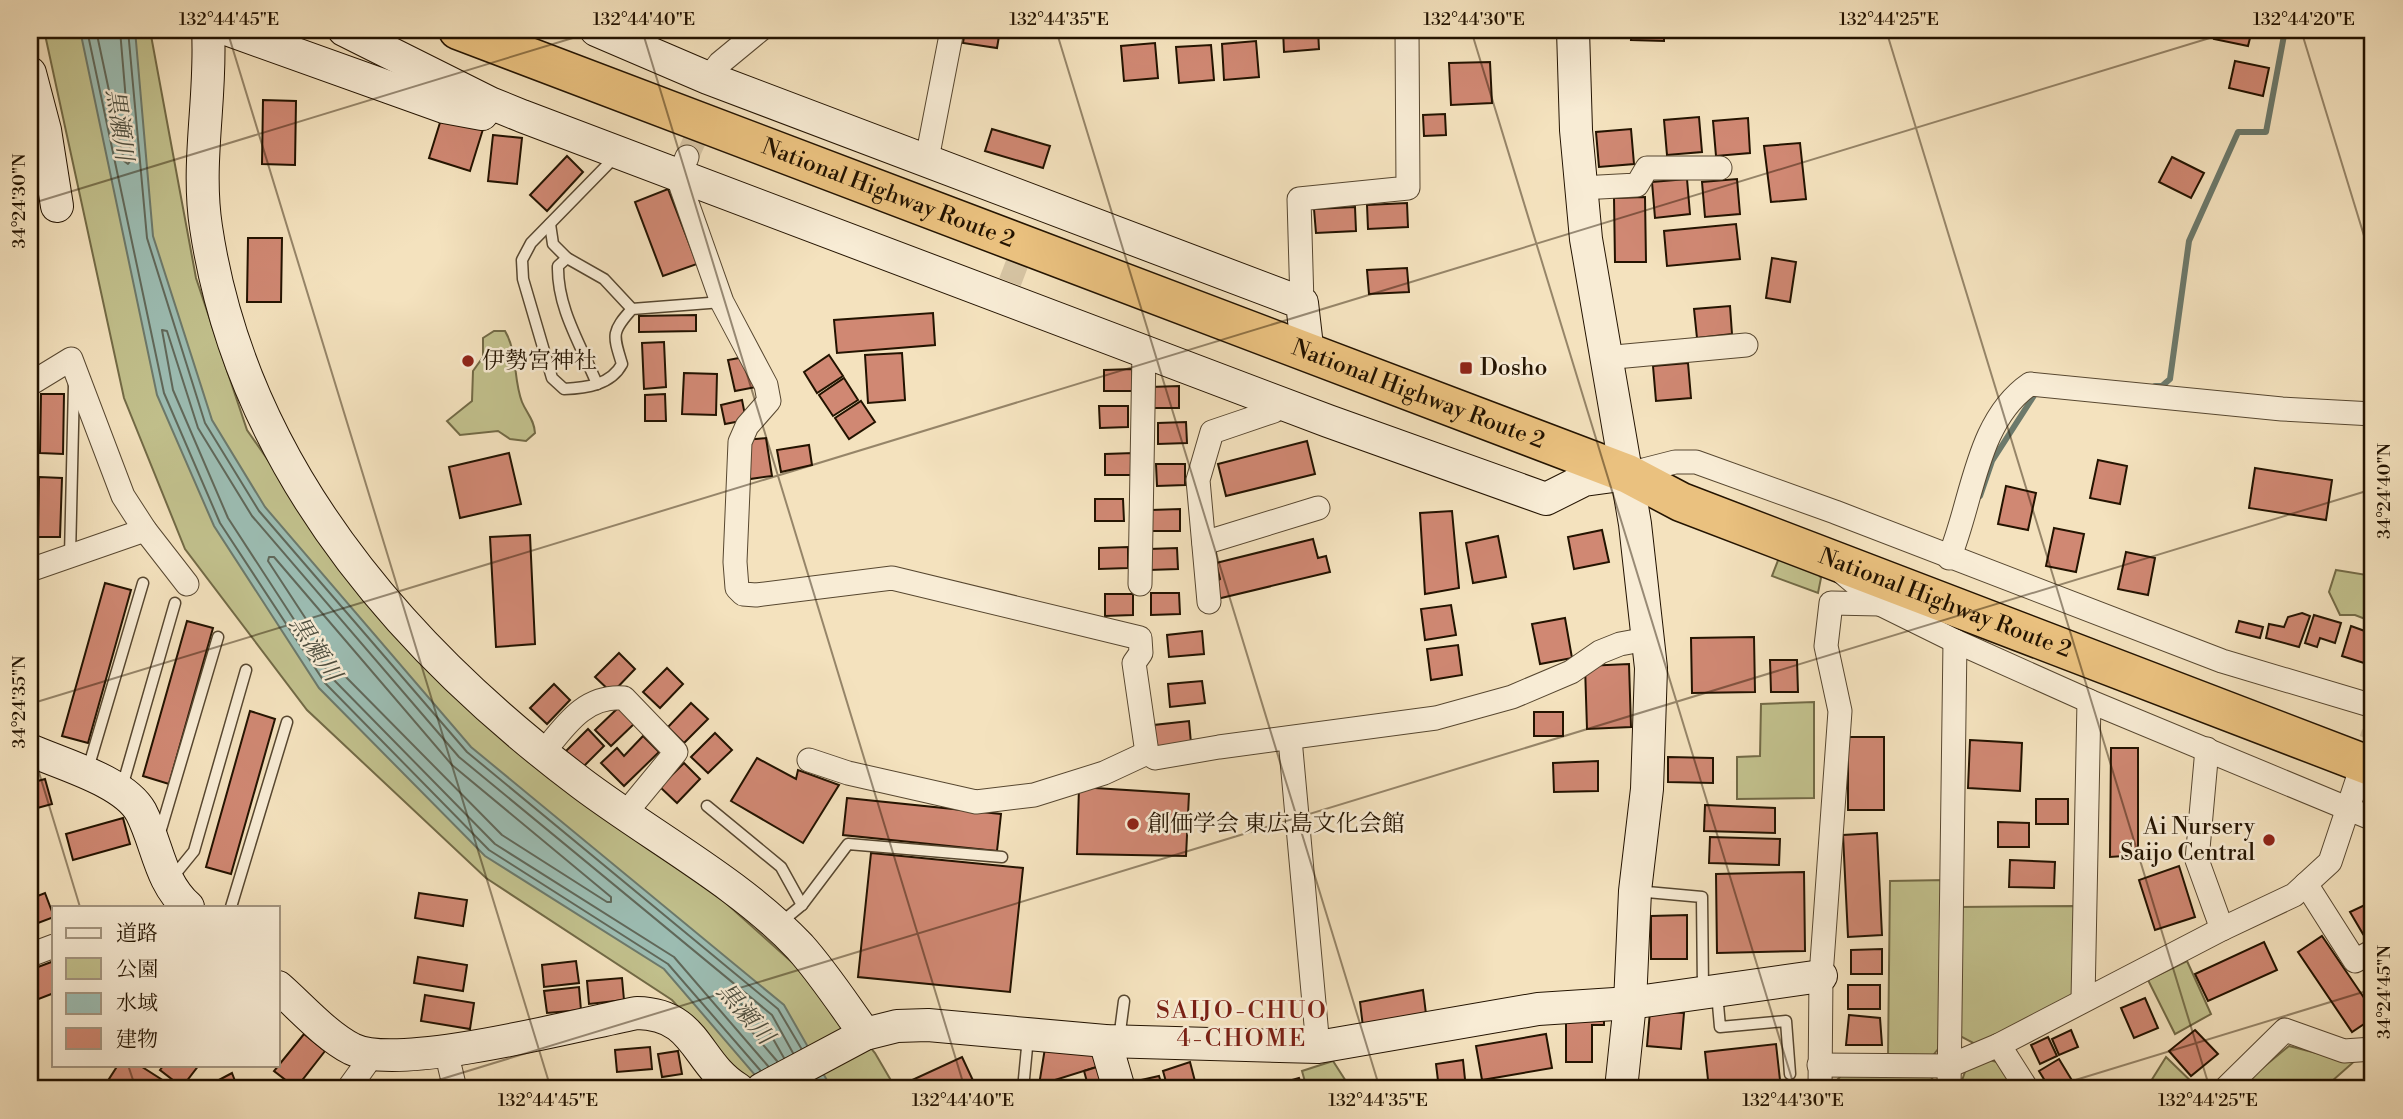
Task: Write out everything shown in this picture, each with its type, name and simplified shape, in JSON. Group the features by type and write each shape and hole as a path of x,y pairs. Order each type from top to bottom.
{"highway":[{"name":"National Highway Route 2","path":"458,30 1308,355 1628,474 1681,502 2366,771"}],"street":[{"path":"208,30 205,225 229,336 279,452 360,575 493,714 542,754 624,815 703,868 777,926 808,957 865,1034"},
{"path":"229,30 444,107 482,114 490,103"},
{"path":"344,30 490,103 620,152 683,166 1007,290 1144,351 1546,499 1584,480 1628,474 1675,462 1696,462 1835,512 1948,558 2222,661 2373,706"},
{"path":"596,30 714,88 927,159 1038,208 1302,303"},
{"path":"714,88 720,63 760,30"},
{"path":"927,159 952,30"},
{"path":"1308,355 1302,303 1299,199 1408,188 1407,30"},
{"path":"1573,30 1581,188 1604,358 1628,474 1651,668 1647,789 1635,891 1630,1003 1621,1089"},
{"path":"30,73 45,130 57,206"},
{"path":"683,166 722,302 766,384 769,401 747,426 740,442 735,562 737,588 743,594 756,595 892,578 1140,638 1141,653 1134,663 1147,753 1155,758 1436,718 1512,697 1571,672 1600,652 1620,644 1647,639"},
{"path":"1581,188 1637,185 1647,168 1720,168"},
{"path":"1604,358 1746,345"},
{"path":"1140,584 1144,351"},
{"path":"30,384 71,359 123,496 181,593"},
{"path":"1948,558 1979,460 2010,398 2030,384 2269,408 2373,414"},
{"path":"1209,601 1198,480 1212,432 1274,411"},
{"path":"1204,543 1318,508"},
{"path":"30,570 145,530"},
{"path":"1821,555 1880,604 1955,641 2089,701 2373,819"},
{"path":"1820,1089 1821,976 1840,711 1826,646 1831,603 1880,604"},
{"path":"1949,1089 1955,641"},
{"path":"542,754 580,708 607,697 624,698 676,752 624,815"},
{"path":"2084,1000 2089,701"},
{"path":"1290,738 1318,1047"},
{"path":"2207,749 2197,860 2222,929"},
{"path":"30,750 121,790 140,810 173,898"},
{"path":"809,760 848,773 976,802 1034,795 1104,773 1147,753"},
{"path":"1819,1065 1949,1066 2000,1045 2222,929 2294,895 2329,862 2348,809 2366,771"},
{"path":"2306,884 2355,961 2373,951"},
{"path":"30,955 52,947"},
{"path":"762,1089 865,1034 897,1026 928,1025 1112,1041 1274,1040 1318,1047 1538,1009 1630,1003 1821,976"},
{"path":"280,989 354,1050 374,1053 446,1051 637,1013 658,1013 680,1025 724,1081 738,1089"},
{"path":"2225,1089 2285,1030 2344,1051 2373,1049"},
{"path":"1112,1041 1119,1089"},
{"path":"2000,1045 2027,1089"},
{"path":"446,1051 455,1089"},
{"path":"348,1089 374,1053"}],"lane":[{"path":"620,152 531,243 522,260 523,279 552,378 564,390 607,381 622,365 614,343 615,327 632,309 722,302"},
{"path":"550,225 554,244 567,258 604,279 632,309"},
{"path":"567,258 558,266 558,285 565,311 597,384"},
{"path":"70,556 74,384 78,376"},
{"path":"86,774 143,583"},
{"path":"121,790 181,593"},
{"path":"155,849 218,637"},
{"path":"173,898 194,851 246,670"},
{"path":"232,906 287,722"},
{"path":"707,806 781,867 802,905"},
{"path":"777,926 802,905 848,844 1002,857"},
{"path":"1635,891 1702,897 1710,991 1720,1027 1786,1021 1790,1074"},
{"path":"1112,1041 1124,1001"},
{"path":"1023,1089 1028,1034"}],"green space":[{"path":"44,30 150,30 196,278 247,430 376,615 475,714 718,896 824,991 875,1053 896,1089 748,1089 733,1067 672,1000 486,878 307,710 185,549 124,398"},
{"path":"494,331 505,331 512,348 519,393 535,433 526,441 510,439 498,431 460,435 447,421 472,401 473,371 483,357 483,338"},
{"path":"1782,550 1808,560 1821,578 1818,593 1772,576"},
{"path":"2336,570 2373,576 2373,622 2355,615 2340,615 2329,592"},
{"path":"1814,702 1814,798 1737,799 1737,757 1760,756 1761,704"},
{"path":"1945,880 1942,1044 1931,1058 1888,1057 1890,881"},
{"path":"2075,906 2072,998 1977,1045 1958,1035 1960,907"},
{"path":"2187,961 2211,1014 2175,1034 2148,980"},
{"path":"2289,1046 2336,1058 2357,1059 2323,1089 2237,1089"},
{"path":"2166,1057 2199,1089 2146,1089"},
{"path":"1990,1060 2000,1063 2016,1089 1959,1089 1966,1069"},
{"path":"1333,1061 1351,1089 1307,1089 1302,1071"},
{"path":"1841,1076 1931,1077 1939,1089 1828,1089"}],"water":[{"name":"黒瀬川","path":"80,30 135,30 153,236 212,420 265,507 471,747 784,1005 832,1089 767,1089 664,969 485,856 319,688 214,526 157,395"}],"building":[{"path":"965,30 1000,30 997,48 963,43"},
{"path":"1283,30 1318,30 1319,49 1284,52"},
{"path":"1632,30 1664,30 1664,41 1631,40"},
{"path":"2216,30 2252,30 2248,46 2214,39"},
{"path":"1256,41 1259,77 1224,80 1222,44"},
{"path":"1155,43 1158,78 1124,81 1121,46"},
{"path":"1211,45 1214,80 1179,83 1176,47"},
{"path":"2235,61 2269,68 2263,96 2229,88"},
{"path":"1490,62 1492,103 1451,105 1449,63"},
{"path":"263,100 296,101 295,165 262,164"},
{"path":"443,113 484,126 470,171 429,158"},
{"path":"1445,114 1446,135 1424,136 1423,115"},
{"path":"1699,117 1702,152 1667,155 1664,120"},
{"path":"1748,118 1750,153 1716,156 1713,121"},
{"path":"992,129 1050,146 1043,168 985,151"},
{"path":"1631,129 1634,164 1599,167 1596,132"},
{"path":"493,135 522,138 517,184 488,181"},
{"path":"1800,143 1806,199 1771,202 1764,146"},
{"path":"567,156 583,172 547,211 530,195"},
{"path":"2172,157 2204,173 2191,198 2159,182"},
{"path":"1687,179 1690,214 1655,218 1652,182"},
{"path":"1737,179 1740,214 1705,217 1702,182"},
{"path":"668,189 697,264 663,276 635,202"},
{"path":"1645,197 1646,262 1615,262 1614,198"},
{"path":"1407,203 1408,227 1368,229 1367,205"},
{"path":"1355,207 1356,231 1316,233 1314,209"},
{"path":"1736,224 1740,259 1667,266 1664,231"},
{"path":"248,238 282,238 281,302 247,302"},
{"path":"1772,258 1796,262 1790,302 1766,298"},
{"path":"1407,268 1409,292 1369,294 1367,270"},
{"path":"1730,306 1732,334 1697,338 1694,309"},
{"path":"933,313 935,345 837,353 834,320"},
{"path":"696,315 696,331 639,332 639,316"},
{"path":"664,342 666,387 644,389 642,343"},
{"path":"902,353 905,400 868,403 865,355"},
{"path":"829,355 843,376 817,393 804,372"},
{"path":"750,356 756,387 735,391 728,360"},
{"path":"1688,363 1691,398 1656,401 1653,366"},
{"path":"1132,369 1133,391 1104,391 1104,370"},
{"path":"684,373 717,374 716,415 682,414"},
{"path":"844,378 858,400 833,416 819,395"},
{"path":"1179,386 1179,408 1151,408 1150,387"},
{"path":"41,394 64,394 63,454 40,453"},
{"path":"665,394 666,421 645,421 645,395"},
{"path":"742,400 746,420 725,424 721,405"},
{"path":"861,401 875,422 849,439 835,418"},
{"path":"1099,406 1128,406 1128,427 1100,428"},
{"path":"1186,422 1187,443 1158,444 1158,423"},
{"path":"766,438 772,476 750,479 745,440"},
{"path":"1307,441 1315,474 1226,496 1218,464"},
{"path":"809,445 812,465 781,472 777,450"},
{"path":"509,453 521,504 460,518 449,467"},
{"path":"1133,453 1134,475 1105,475 1105,454"},
{"path":"2098,460 2127,466 2120,504 2090,498"},
{"path":"1156,464 1185,464 1185,485 1157,486"},
{"path":"2255,468 2332,480 2326,520 2249,508"},
{"path":"39,477 62,478 60,537 38,537"},
{"path":"2006,486 2036,493 2028,530 1998,524"},
{"path":"1095,499 1123,499 1124,521 1095,521"},
{"path":"1180,509 1180,531 1152,531 1151,510"},
{"path":"1452,511 1459,588 1425,594 1420,513"},
{"path":"2054,528 2084,534 2076,572 2046,566"},
{"path":"1602,530 1609,562 1574,569 1568,537"},
{"path":"530,535 535,644 496,647 490,537"},
{"path":"1498,536 1506,577 1473,583 1466,543"},
{"path":"1313,539 1318,558 1326,556 1330,572 1217,599 1213,584 1220,579 1216,563"},
{"path":"1128,547 1128,568 1099,569 1099,548"},
{"path":"1177,548 1178,569 1149,570 1149,549"},
{"path":"2126,552 2155,558 2148,595 2118,589"},
{"path":"105,583 131,590 88,743 62,736"},
{"path":"1151,593 1179,593 1180,614 1151,615"},
{"path":"1105,594 1133,594 1133,615 1105,616"},
{"path":"1451,605 1456,635 1425,640 1421,609"},
{"path":"2302,613 2310,616 2299,647 2266,638 2269,624 2284,627 2288,617"},
{"path":"2314,615 2341,623 2335,643 2320,638 2317,647 2305,643"},
{"path":"1565,618 1572,658 1540,664 1532,624"},
{"path":"187,621 213,628 169,784 143,776"},
{"path":"2239,621 2263,627 2260,638 2236,632"},
{"path":"2351,626 2373,634 2367,664 2342,656"},
{"path":"1202,631 1204,654 1169,657 1167,635"},
{"path":"1754,637 1755,692 1692,693 1691,638"},
{"path":"1458,645 1462,675 1431,680 1427,649"},
{"path":"619,653 635,669 612,693 595,677"},
{"path":"1770,660 1797,660 1798,692 1771,692"},
{"path":"1629,664 1631,727 1587,729 1585,666"},
{"path":"667,668 683,684 660,708 643,692"},
{"path":"1202,681 1205,703 1170,707 1168,684"},
{"path":"554,684 570,700 547,724 530,708"},
{"path":"691,703 708,719 684,743 668,727"},
{"path":"619,707 635,723 611,746 595,730"},
{"path":"250,711 275,719 231,874 206,867"},
{"path":"1534,712 1563,712 1563,736 1534,736"},
{"path":"1189,721 1191,743 1157,747 1154,725"},
{"path":"588,729 604,746 581,769 564,753"},
{"path":"715,733 732,750 708,773 691,757"},
{"path":"643,736 659,752 624,786 601,763 617,748 624,756"},
{"path":"1848,737 1884,737 1884,810 1848,810"},
{"path":"1970,740 2022,743 2020,791 1968,788"},
{"path":"2111,748 2138,748 2138,855 2110,857"},
{"path":"1668,757 1713,758 1713,783 1668,782"},
{"path":"757,758 796,779 798,770 839,785 803,843 731,801"},
{"path":"1598,761 1598,791 1554,792 1553,763"},
{"path":"684,763 700,779 677,803 660,787"},
{"path":"45,779 52,804 30,810 30,783"},
{"name":"創価学会 東広島文化会館","path":"1079,787 1189,794 1186,856 1077,854"},
{"path":"847,798 1001,814 997,851 843,835"},
{"path":"2036,799 2068,799 2068,824 2036,824"},
{"path":"1705,805 1775,808 1775,833 1704,831"},
{"path":"123,818 130,844 73,860 66,834"},
{"path":"1998,822 2029,823 2029,847 1998,847"},
{"path":"1877,833 1882,935 1848,937 1843,835"},
{"path":"1710,837 1780,839 1779,865 1709,863"},
{"path":"871,853 1023,868 1010,992 858,977"},
{"path":"2010,860 2055,862 2054,888 2009,887"},
{"path":"2179,866 2195,917 2155,930 2139,880"},
{"path":"1804,872 1805,951 1717,953 1716,874"},
{"path":"45,893 52,918 30,926 30,899"},
{"path":"419,893 467,900 463,926 415,918"},
{"path":"2369,903 2373,910 2373,928 2363,934 2350,912"},
{"path":"1687,915 1687,959 1651,959 1651,916"},
{"path":"2322,936 2373,1011 2373,1018 2352,1032 2298,952"},
{"path":"2264,942 2277,970 2208,1001 2195,974"},
{"path":"1882,949 1882,974 1851,974 1851,950"},
{"path":"418,957 467,965 463,991 414,983"},
{"path":"576,961 579,983 544,987 542,965"},
{"path":"52,962 52,994 36,1000 30,983 30,970"},
{"path":"622,978 624,1000 589,1004 587,981"},
{"path":"1848,985 1880,985 1880,1009 1848,1009"},
{"path":"579,987 581,1010 547,1013 544,991"},
{"path":"1423,990 1426,1014 1363,1027 1360,1002"},
{"path":"425,995 474,1003 470,1029 421,1021"},
{"path":"2145,998 2158,1028 2134,1038 2121,1008"},
{"path":"1650,1011 1684,1013 1681,1049 1647,1046"},
{"path":"1604,1013 1604,1025 1592,1025 1592,1062 1566,1062 1566,1014"},
{"path":"1849,1015 1880,1018 1882,1045 1846,1045"},
{"path":"2071,1030 2078,1047 2059,1055 2052,1039"},
{"path":"2195,1030 2218,1054 2191,1076 2169,1051"},
{"path":"304,1034 325,1051 296,1088 274,1071"},
{"path":"1546,1034 1552,1068 1482,1080 1476,1046"},
{"path":"2048,1037 2057,1056 2040,1064 2031,1045"},
{"path":"1776,1044 1781,1089 1709,1089 1705,1052"},
{"path":"650,1047 652,1069 617,1072 615,1050"},
{"path":"1045,1048 1096,1052 1103,1065 1039,1085"},
{"path":"678,1051 682,1074 662,1077 658,1054"},
{"path":"962,1057 977,1089 914,1089 910,1081"},
{"path":"2059,1059 2076,1087 2050,1089 2039,1071"},
{"path":"1463,1060 1466,1089 1439,1089 1436,1064"},
{"path":"1190,1062 1197,1089 1168,1089 1163,1071"},
{"path":"1103,1065 1110,1089 1089,1089 1084,1071"},
{"path":"117,1066 141,1066 164,1081 158,1089 126,1089 109,1079"},
{"path":"163,1066 198,1066 182,1087 160,1070"},
{"path":"232,1073 238,1089 202,1089"},
{"path":"1159,1076 1163,1089 1143,1089 1141,1080"},
{"path":"1299,1078 1303,1089 1260,1089"},
{"path":"697,1083 698,1089 662,1087"}],"waterway":[{"path":"2155,386 2162,386 2170,379 2189,241 2238,132 2266,132 2285,30"},
{"path":"1980,496 1992,461 2035,394"}],"tunnel":[{"path":"687,157 712,102"},
{"path":"1010,282 1036,214"},
{"path":"2360,772 2373,733"}],"place":[{"name":"伊勢宮神社","path":"468,361"},
{"name":"Dosho","path":"1466,368"},
{"name":"創価学会 東広島文化会館","path":"1133,824"},
{"name":"Ai Nursery Saijo Central","path":"2269,840"}],"district":[{"name":"SAIJO-CHUO 4-CHOME","path":"1242,1025"}]}
